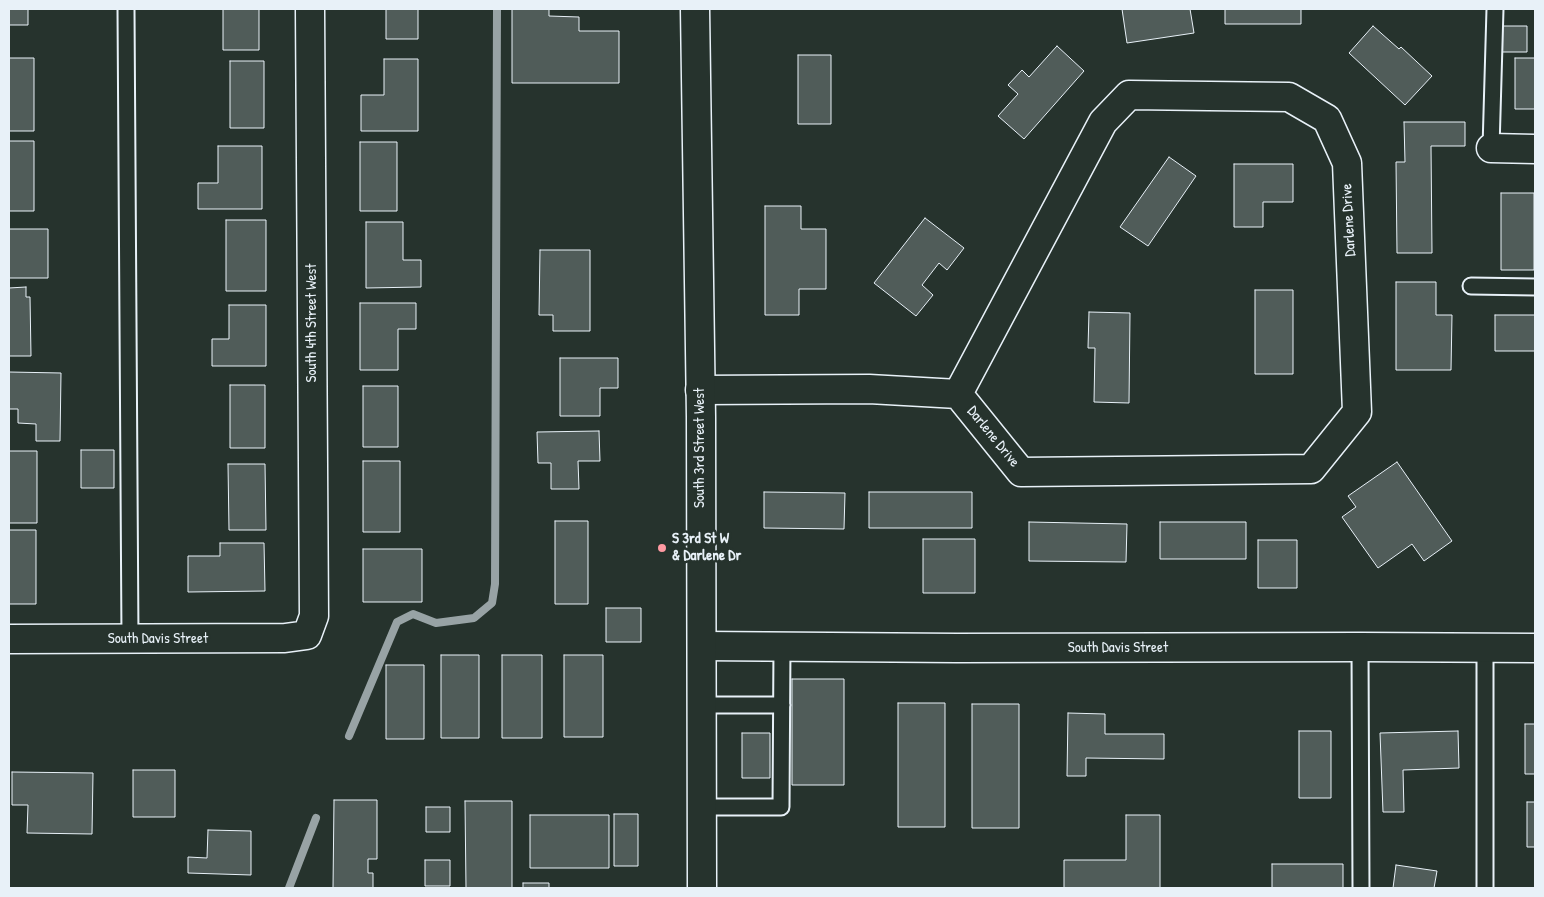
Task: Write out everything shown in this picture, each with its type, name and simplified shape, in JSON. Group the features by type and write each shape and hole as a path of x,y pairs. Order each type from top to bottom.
{"street":[{"name":"South 4th Street West","path":"306,635 314,616 310,9"},
{"name":"South 3rd Street West","path":"695,9 700,390 702,888"},
{"name":"Darlene Drive","path":"700,390 869,389 958,394 1021,472 1311,469 1357,412 1347,163 1327,119 1289,97 1129,96 1103,122 958,394"},
{"path":"1491,148 1535,149"},
{"name":"South Davis Street","path":"9,639 285,638 306,635"},
{"name":"South Davis Street","path":"702,646 1535,648"}],"lane":[{"path":"126,9 130,639"},
{"path":"1491,148 1495,9"},
{"path":"1471,286 1535,287"},
{"path":"702,807 781,807 782,646"},
{"path":"1360,647 1361,888"},
{"path":"1485,648 1485,888"},
{"path":"702,706 782,705"}],"building":[{"path":"9,9 28,9 28,25 9,25"},
{"path":"223,9 259,9 259,50 223,50"},
{"path":"386,9 418,9 418,39 386,39"},
{"path":"512,9 549,9 549,16 579,17 579,31 619,31 619,83 512,83"},
{"path":"1122,9 1190,9 1194,33 1127,43"},
{"path":"1225,9 1301,9 1301,24 1225,24"},
{"path":"1373,26 1399,49 1401,47 1432,76 1405,105 1349,53"},
{"path":"1502,26 1527,26 1527,52 1502,52"},
{"path":"1057,46 1084,71 1024,139 998,116 1018,94 1008,85 1022,70 1029,77"},
{"path":"798,55 831,55 831,124 798,124"},
{"path":"9,58 34,58 34,131 9,131"},
{"path":"1515,58 1535,58 1535,109 1515,109"},
{"path":"384,59 418,59 418,131 361,131 361,95 384,95"},
{"path":"230,61 264,61 264,128 230,128"},
{"path":"1404,122 1465,122 1465,146 1431,146 1432,253 1397,253 1396,162 1405,162"},
{"path":"9,141 34,141 34,211 9,211"},
{"path":"360,142 397,142 397,211 360,211"},
{"path":"218,146 262,146 262,209 198,209 198,183 218,183"},
{"path":"1169,157 1196,176 1148,246 1120,227"},
{"path":"1234,164 1293,164 1293,202 1263,202 1263,227 1234,227"},
{"path":"1501,193 1534,193 1534,270 1501,270"},
{"path":"765,206 801,206 801,229 826,229 826,289 799,289 799,315 765,315"},
{"path":"925,218 964,248 947,270 939,263 922,285 933,295 916,316 874,283"},
{"path":"226,220 266,220 266,291 226,291"},
{"path":"366,222 403,222 403,260 421,260 421,287 366,288"},
{"path":"9,229 48,229 48,278 9,278"},
{"path":"540,250 590,250 590,331 553,331 553,315 539,315"},
{"path":"1396,282 1436,282 1436,315 1452,315 1451,370 1396,370"},
{"path":"26,287 26,297 30,297 31,356 9,356 9,288"},
{"path":"1255,290 1293,290 1293,374 1255,374"},
{"path":"360,303 416,303 416,329 398,329 398,370 360,370"},
{"path":"229,305 266,305 266,366 212,366 212,339 229,339"},
{"path":"1089,312 1130,313 1129,403 1094,402 1095,348 1088,348"},
{"path":"1495,315 1535,315 1535,351 1495,351"},
{"path":"560,358 618,358 618,388 600,388 600,416 560,416"},
{"path":"9,372 61,373 60,441 36,441 36,424 18,423 18,409 9,409"},
{"path":"230,385 265,385 265,448 230,448"},
{"path":"363,386 398,386 398,447 363,447"},
{"path":"599,431 600,461 578,461 579,489 551,489 551,463 538,463 537,432"},
{"path":"81,450 114,450 114,488 81,488"},
{"path":"9,451 37,451 37,523 9,523"},
{"path":"363,461 400,461 400,532 363,532"},
{"path":"1397,462 1452,541 1424,561 1412,544 1378,568 1342,517 1356,507 1348,496"},
{"path":"228,464 265,464 266,530 229,530"},
{"path":"764,492 845,493 844,529 764,528"},
{"path":"869,492 972,492 972,528 869,528"},
{"path":"555,521 588,521 588,604 555,604"},
{"path":"1029,522 1127,524 1126,562 1029,561"},
{"path":"1160,522 1246,522 1246,559 1160,559"},
{"path":"9,530 36,530 36,604 9,604"},
{"path":"923,539 975,539 975,593 923,593"},
{"path":"1258,540 1297,540 1297,588 1258,588"},
{"path":"220,543 264,543 265,591 188,592 188,556 220,556"},
{"path":"363,549 422,549 422,602 363,602"},
{"path":"606,608 641,608 641,642 606,642"},
{"path":"441,655 479,655 479,738 441,738"},
{"path":"502,655 542,655 542,738 502,738"},
{"path":"564,655 603,655 603,737 564,737"},
{"path":"386,665 424,665 424,739 386,739"},
{"path":"792,679 844,679 844,785 792,785"},
{"path":"898,703 945,703 945,827 898,827"},
{"path":"972,704 1019,704 1019,828 972,828"},
{"path":"1068,713 1105,714 1105,734 1164,734 1164,759 1086,758 1086,776 1067,776"},
{"path":"1525,724 1535,724 1535,774 1525,774"},
{"path":"1299,731 1331,731 1331,798 1299,798"},
{"path":"1458,731 1459,768 1403,770 1404,812 1383,812 1380,733"},
{"path":"742,733 770,733 770,778 742,778"},
{"path":"133,770 175,770 175,817 133,817"},
{"path":"12,772 93,773 92,834 27,833 28,805 12,805"},
{"path":"334,800 377,800 377,859 368,859 368,873 373,873 373,888 333,888"},
{"path":"465,801 512,801 512,888 466,888"},
{"path":"1527,802 1535,802 1535,847 1527,847"},
{"path":"426,807 450,807 450,832 426,832"},
{"path":"614,814 638,814 638,866 614,866"},
{"path":"530,815 609,815 609,868 530,868"},
{"path":"1126,815 1160,815 1160,888 1064,888 1064,860 1126,860"},
{"path":"208,830 251,831 251,875 188,873 188,857 207,858"},
{"path":"425,860 450,860 450,886 425,886"},
{"path":"1272,864 1343,864 1343,888 1272,888"},
{"path":"1396,865 1437,871 1434,888 1393,888"},
{"path":"523,883 549,883 549,888 523,888"}],"waterway":[{"path":"349,736 397,622 413,614 436,623 474,618 492,603 495,584 497,9"},
{"path":"289,888 316,818"}],"place":[{"name":"S 3rd St W & Darlene Dr","path":"662,548"}]}
